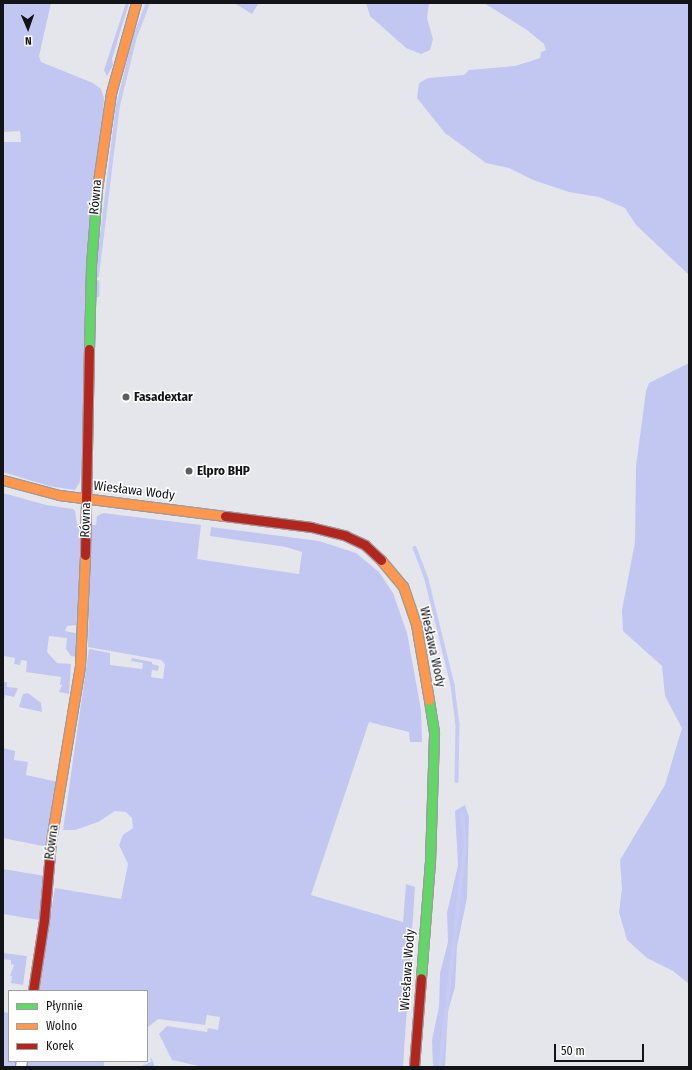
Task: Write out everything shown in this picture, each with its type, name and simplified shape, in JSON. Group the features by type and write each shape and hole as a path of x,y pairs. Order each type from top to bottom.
{"street":[{"name":"Równa","path":"33,990 44,920 49,854 80,665 86,499 90,265 98,173 111,93 136,3"},
{"name":"Wiesława Wody","path":"3,480 34,490 86,499 311,527 346,536 380,555 403,586 416,624 423,653 434,732 430,862 414,1067"}],"shaded area":[{"path":"3,3 51,3 39,56 41,62 93,83 101,89 104,98 80,482 75,490 49,486 3,472 3,142 21,142 20,131 3,132"},
{"path":"126,3 129,3 112,59 113,65 107,76 104,70"},
{"path":"234,3 257,3 258,4 252,14"},
{"path":"366,3 429,3 427,18 433,39 430,50 421,54 406,48 370,16"},
{"path":"484,3 689,3 689,275 636,225 625,208 599,197 569,192 533,180 509,168 486,163 445,133 417,98 419,83 428,78 464,75 469,70 515,66 540,58 541,52 546,50 544,44 527,30"},
{"path":"689,363 689,984 673,971 647,958 627,940 619,912 622,889 620,860 665,785 682,728 665,696 662,666 623,631 622,610 635,542 636,466 646,391 649,383"},
{"path":"3,493 46,505 73,509 75,511 77,524 81,525 77,625 67,626 65,631 80,634 78,657 71,656 66,649 67,638 49,636 47,652 57,663 71,664 69,694 59,692 62,685 60,685 61,677 26,672 27,661 21,660 20,665 14,664 15,658 4,656 3,661"},
{"path":"103,513 201,525 197,559 299,574 302,552 286,547 210,536 211,527 319,541 356,553 379,572 393,593 407,633 421,710 422,742 410,742 409,732 369,722 311,895 403,922 406,884 415,887 403,1067 203,1067 172,1060 159,1034 167,1026 207,1032 208,1028 218,1030 220,1017 207,1015 205,1025 158,1019 148,1027 148,990 38,990 55,888 121,899 128,864 119,845 123,835 133,828 132,818 126,812 115,811 98,822 75,830 63,830 89,649 110,653 110,665 142,669 143,663 131,661 132,658 152,662 152,664 159,666 158,671 152,670 151,677 163,679 165,664 161,660 88,647 91,525 96,525 97,516"},
{"path":"3,682 7,682 7,687 18,688 14,697 5,695 4,700"},
{"path":"28,693 41,703 42,712 19,707 23,694"},
{"path":"3,748 15,751 14,760 28,762 26,775 58,782 47,847 3,838"},
{"path":"465,805 469,817 467,898 457,946 455,987 448,1011 445,1067 433,1067 432,1040 439,1007 440,973 448,942 447,913 458,865 455,811"},
{"path":"3,869 45,876 39,920 3,914"},
{"path":"3,953 27,956 23,985 11,983 12,976 10,976 14,965 11,964 11,960 3,959"},
{"path":"3,1012 8,1013 8,1062 18,1062 17,1067 3,1067"},
{"path":"151,1057 155,1067 139,1067 151,1062"},
{"path":"27,1062 104,1062 104,1067 27,1067"}],"waterway":[{"path":"97,276 118,106 135,37 148,3"},
{"path":"98,282 98,295"},
{"path":"415,548 427,580 453,685 458,723 457,781"},
{"path":"440,1067 465,843 462,814"}],"traffic: fast":[{"path":"89,349 91,265 97,189"},
{"path":"421,978 430,862 434,732 429,700"}],"traffic: slow":[{"path":"97,189 111,93 136,3"},
{"path":"3,480 59,495 225,516"},
{"path":"51,841 80,665 85,555"},
{"path":"381,560 403,586 416,624 429,700"}],"traffic: jam":[{"path":"85,555 89,349"},
{"path":"225,516 311,527 346,536 365,545 381,560"},
{"path":"33,990 44,920 51,841"},
{"path":"414,1067 421,978"}],"place":[{"name":"Fasadextar","path":"126,397"},
{"name":"Elpro BHP","path":"189,471"}]}
